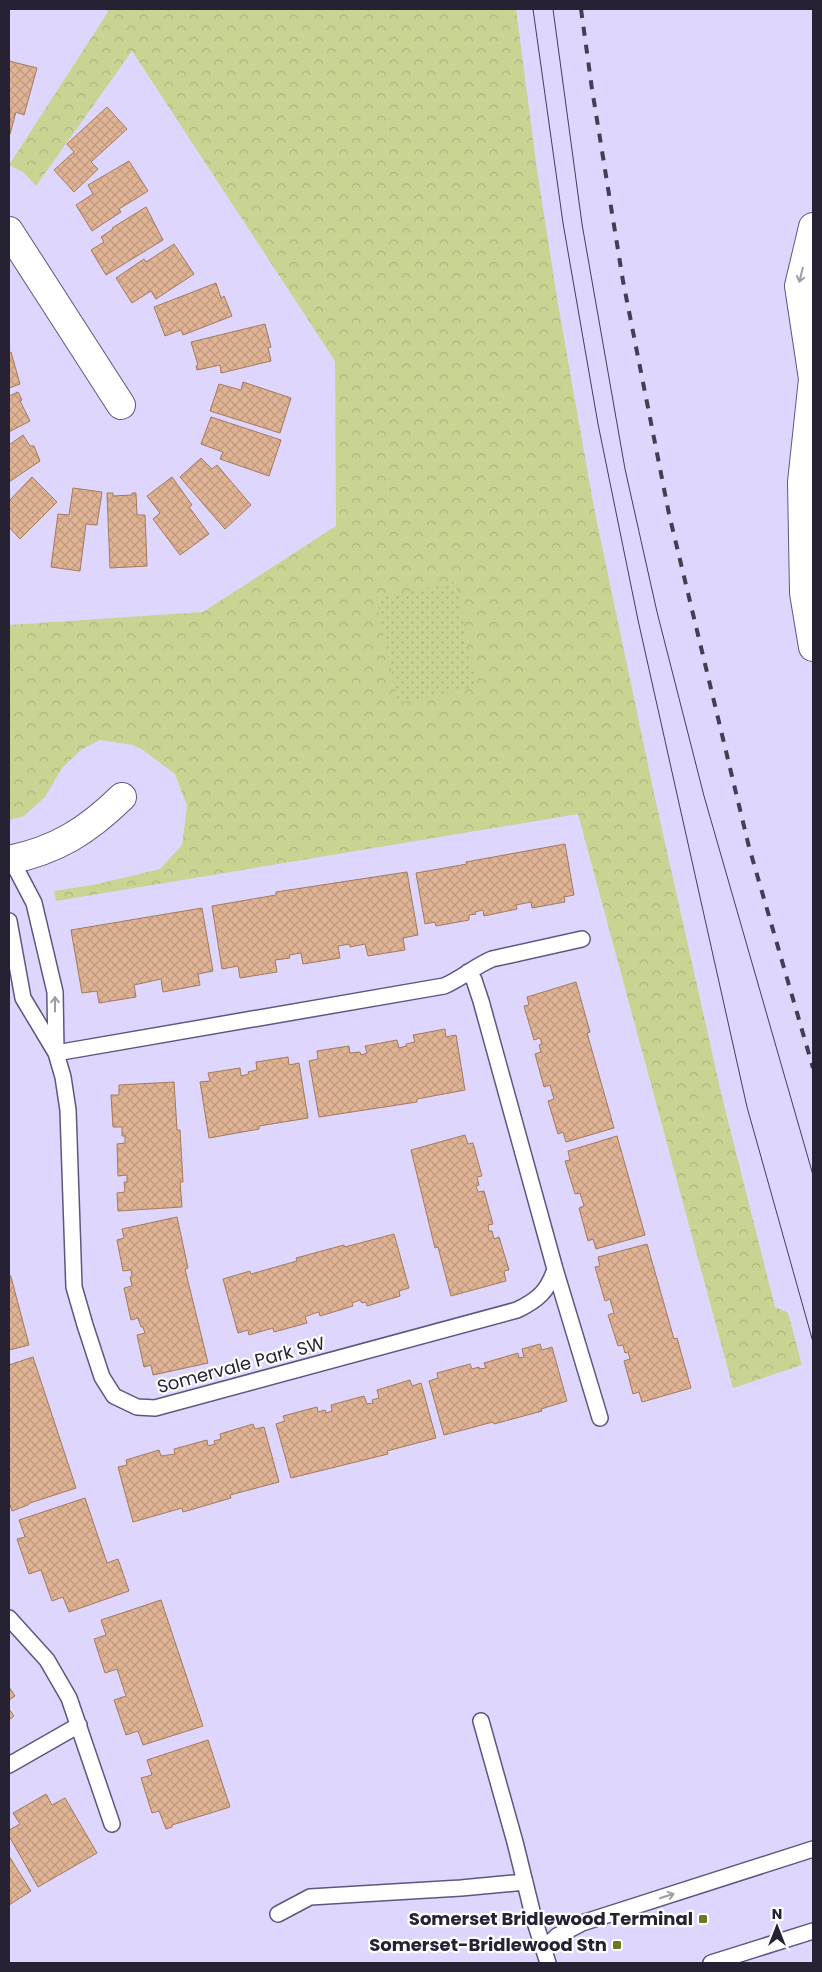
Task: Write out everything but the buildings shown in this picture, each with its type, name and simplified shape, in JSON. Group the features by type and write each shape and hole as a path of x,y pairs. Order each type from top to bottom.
{"street":[{"path":"813,227 799,286 813,379 802,482 804,593 813,647"},
{"path":"9,231 121,405"},
{"path":"10,863 70,838 91,826 122,797"}],"lane":[{"name":"Somervale Park SW","path":"10,863 34,903 55,992 56,1053 63,1077 68,1110 74,1287 102,1377 114,1396 123,1402 137,1407 155,1408 517,1310 541,1294 550,1284 555,1269"},
{"name":"Somervale Park SW","path":"9,921 22,998 56,1053"},
{"path":"56,1053 444,986 492,958 582,939"},
{"path":"468,972 474,980 481,1002 555,1269 600,1418"},
{"path":"9,1618 47,1660 69,1698 112,1824"},
{"path":"481,1721 545,1956"},
{"path":"9,1765 79,1725"},
{"path":"545,1956 557,1936 582,1923 813,1849"},
{"path":"278,1914 310,1897 461,1888 525,1882"},
{"path":"711,1963 813,1931"}],"green space":[{"path":"106,9 516,9 537,170 558,304 594,508 655,798 722,1097 775,1307 788,1313 802,1365 733,1388 578,814 56,901 54,891 93,885 160,869 182,845 187,806 175,774 143,750 133,745 100,740 81,750 62,768 45,797 24,816 9,820 9,625 203,612 336,526 335,361 132,51 36,186 23,172 9,165 108,12"},
{"path":"455,582 477,687 398,703 376,598"}],"tram line":[{"path":"533,9 563,223 598,424 638,620 747,1107 813,1342"},
{"path":"553,9 582,224 625,469 657,612 704,796 813,1175"}],"railway":[{"path":"581,9 623,281 669,514 749,847 813,1068"}],"place":[{"name":"Somerset Bridlewood Terminal","path":"703,1919"},
{"name":"Somerset-Bridlewood Stn","path":"617,1945"}]}
